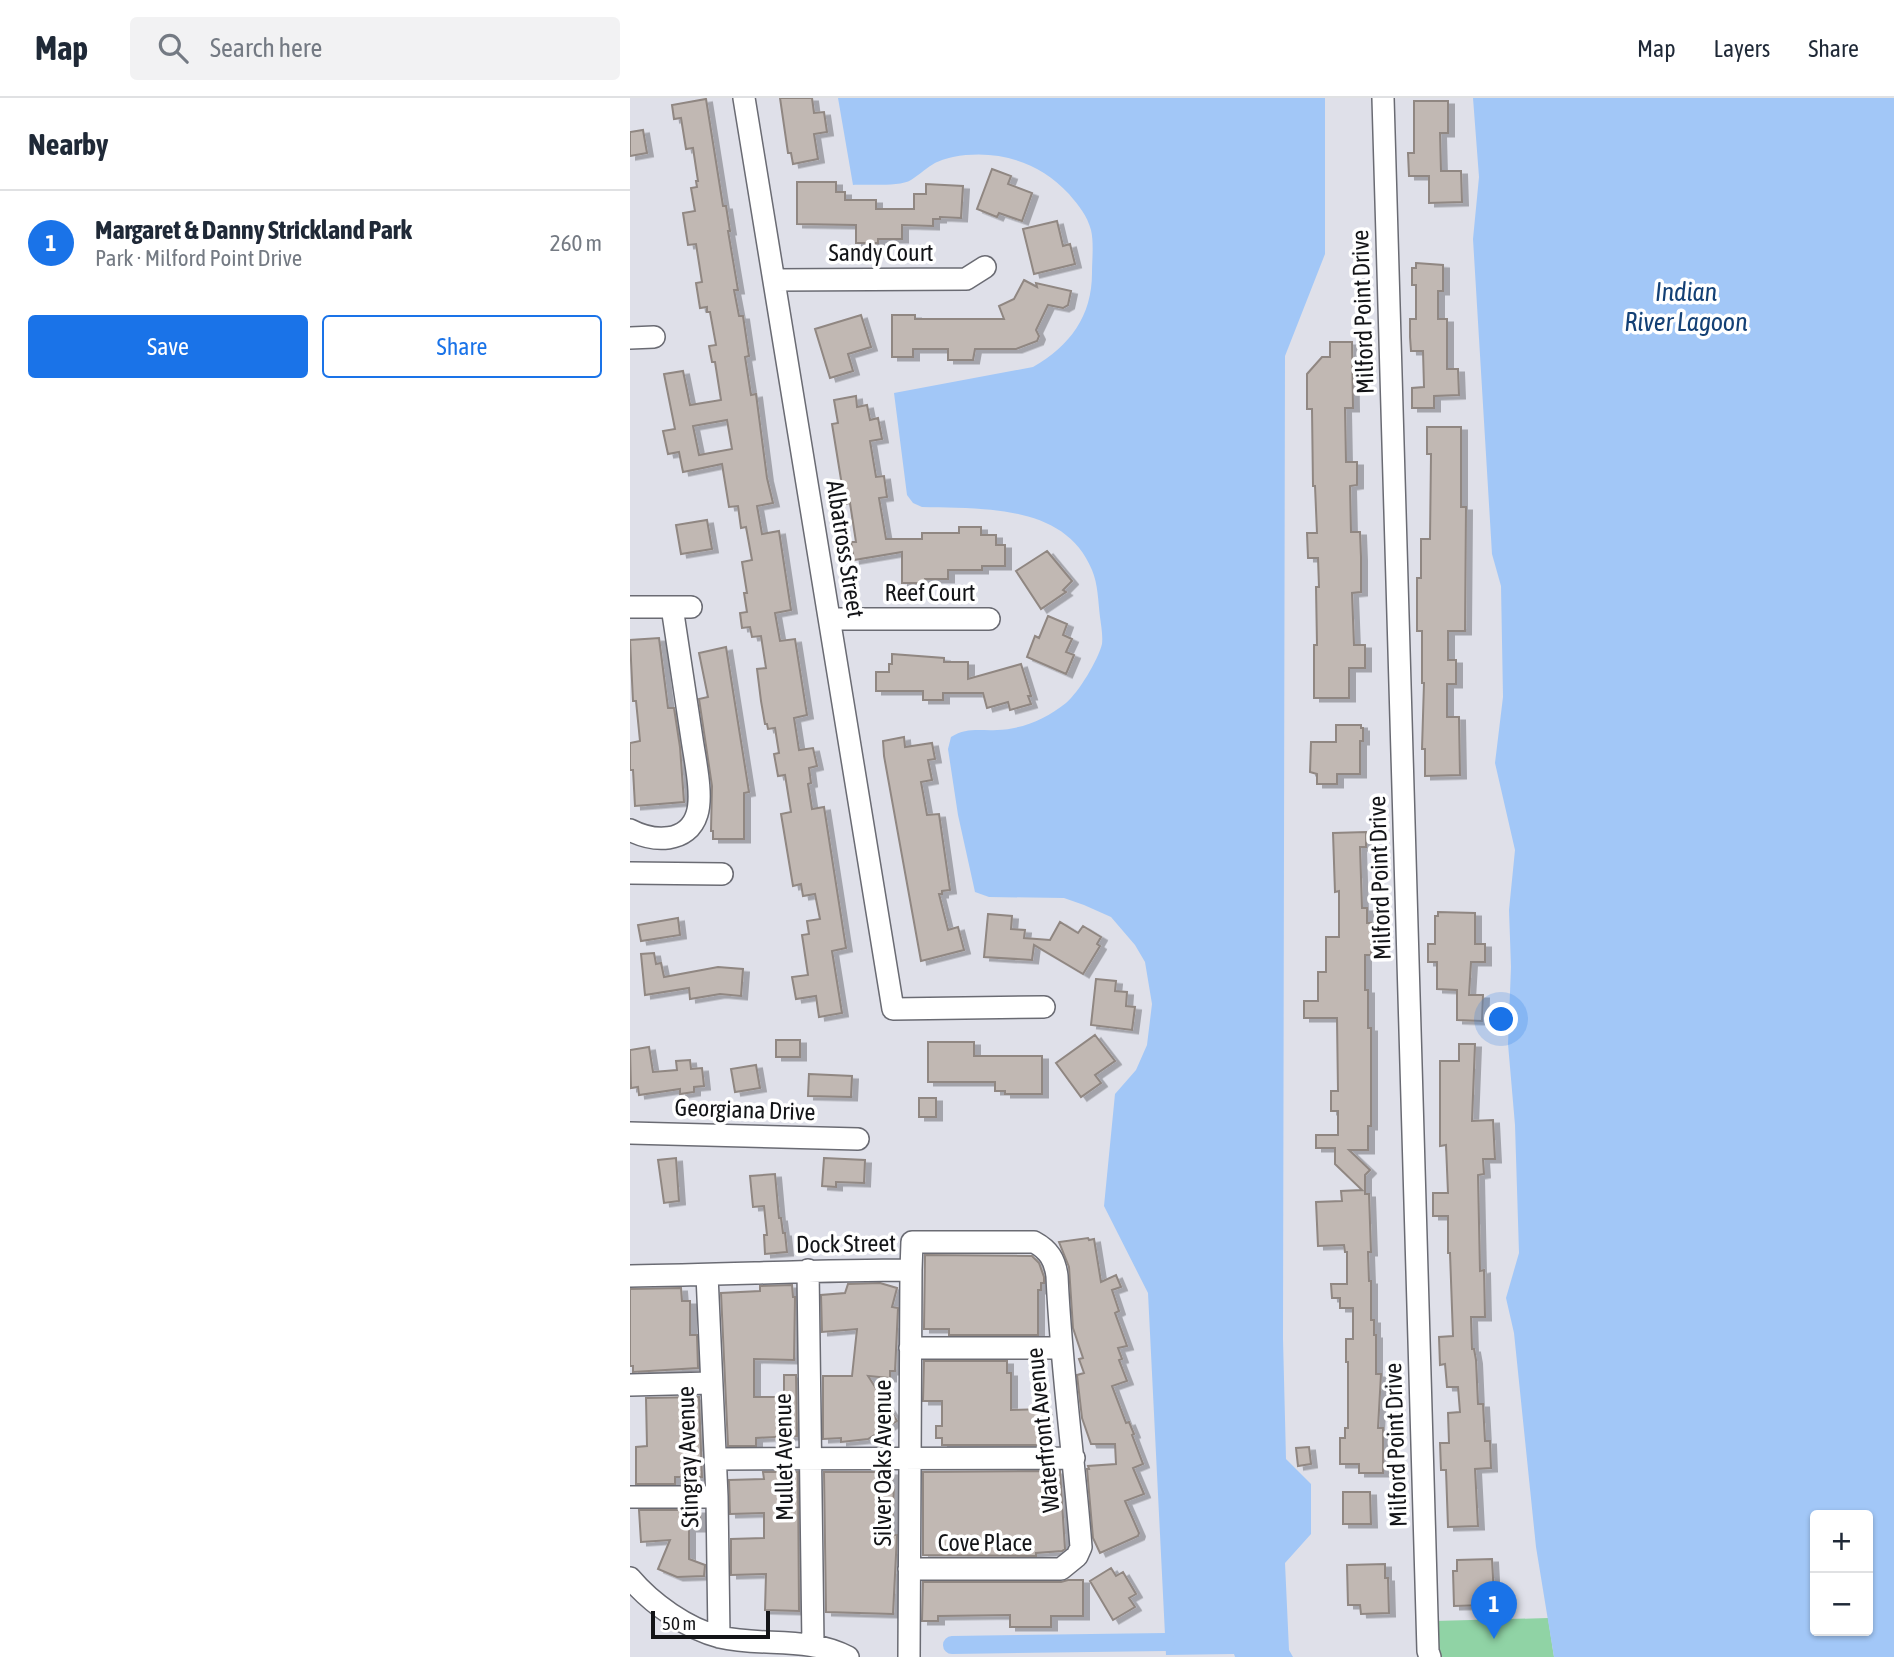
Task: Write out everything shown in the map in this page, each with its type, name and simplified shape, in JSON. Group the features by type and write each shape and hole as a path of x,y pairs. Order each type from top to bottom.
{"street":[{"name":"Albatross Street","path":"744,98 892,1009 1044,1007"},
{"name":"Milford Point Drive","path":"1383,98 1430,1657"},
{"name":"Sandy Court","path":"774,280 967,279 985,267"},
{"path":"630,338 654,337"},
{"path":"630,607 681,607 697,779 697,813 687,832 670,839 648,838 630,830"},
{"name":"Reef Court","path":"830,619 989,619"},
{"path":"630,873 722,874"},
{"name":"Georgiana Drive","path":"630,1133 858,1139"},
{"name":"Dock Street","path":"630,1276 808,1270 911,1270 912,1242 1034,1242 1051,1256 1057,1276"},
{"name":"Mullet Avenue","path":"808,1270 814,1644"},
{"name":"Silver Oaks Avenue","path":"909,1657 911,1270"},
{"name":"Stingray Avenue","path":"707,1275 717,1497 719,1637"},
{"name":"Waterfront Avenue","path":"1057,1276 1060,1348 1074,1458 1081,1548 1077,1556 1061,1569"},
{"path":"910,1348 1060,1348"},
{"path":"630,1385 711,1383"},
{"path":"715,1459 1074,1458"},
{"path":"630,1497 717,1497"},
{"name":"Cove Place","path":"909,1569 1061,1569"},
{"path":"630,1578 643,1593 674,1617 719,1637 814,1644 848,1657"}],"green space":[{"path":"1548,1618 1554,1657 1439,1657 1434,1621"}],"water":[{"path":"838,98 1325,98 1325,254 1285,356 1283,1339 1286,1459 1311,1484 1311,1534 1285,1563 1289,1650 1293,1657 1166,1655 1148,1293 1104,1206 1115,1094 1136,1070 1147,1045 1152,1004 1145,962 1135,945 1111,917 1084,905 1064,898 989,897 975,892 958,815 948,749 951,737 968,731 1025,725 1050,714 1071,698 1097,658 1102,644 1094,575 1079,548 1062,532 1042,521 995,510 922,507 913,503 907,495 894,393 1033,367 1058,350 1076,328 1088,303 1092,273 1091,230 1079,207 1057,183 1030,166 1001,156 953,157 934,164 906,182 853,185"},
{"name":"Indian River Lagoon","path":"1473,98 1894,98 1894,1657 1554,1657 1536,1547 1514,1333 1506,1298 1519,1253 1515,1125 1508,1044 1511,967 1509,910 1515,850 1495,763 1503,697 1501,586 1492,554 1473,239 1479,177"}],"building":[{"path":"780,98 812,98 814,113 824,112 827,132 814,134 818,159 793,164 791,153 788,153"},
{"path":"706,99 723,206 726,206 730,231 738,290 734,290 739,316 743,316 749,356 745,357 751,395 756,394 773,503 757,506 762,534 779,531 791,610 775,613 780,641 795,639 807,715 794,718 799,750 813,748 817,766 809,768 811,783 808,784 812,809 824,807 846,948 832,951 842,1013 819,1017 816,996 796,999 792,977 808,975 802,935 809,934 807,921 820,919 815,894 803,896 801,884 793,886 781,814 791,812 785,775 778,776 774,754 779,753 775,728 768,729 765,724 761,701 757,669 766,668 761,636 752,637 750,627 742,628 740,613 747,612 744,593 747,593 742,562 752,560 746,527 741,528 738,506 729,507 722,464 683,472 679,452 668,454 663,431 675,429 664,374 683,371 690,405 721,400 715,362 712,362 709,346 716,345 710,312 707,312 707,307 700,308 696,283 702,282 696,244 688,245 683,213 695,211 691,188 697,187 698,181 693,148 686,149 681,118 674,119 672,105","holes":["727,420 732,449 699,455 693,426"]},
{"path":"1414,101 1448,101 1448,133 1440,133 1441,171 1461,171 1462,202 1429,203 1429,176 1409,176 1408,153 1414,153"},
{"path":"643,130 647,153 630,156 630,132"},
{"path":"992,169 1011,176 1008,184 1032,193 1022,221 999,213 997,217 977,209"},
{"path":"797,182 836,182 836,192 845,192 845,200 876,200 876,209 914,209 914,194 926,194 926,184 963,186 961,218 933,219 933,226 902,225 902,239 856,243 856,225 797,224"},
{"path":"1057,221 1063,246 1070,244 1075,264 1034,274 1023,229"},
{"path":"1416,263 1443,265 1443,291 1438,291 1438,319 1447,319 1447,369 1458,369 1459,395 1434,396 1434,408 1412,408 1412,388 1424,387 1423,351 1411,351 1410,337 1410,319 1416,319 1416,285 1412,285 1412,268 1416,268"},
{"path":"1024,280 1037,287 1036,283 1071,291 1068,305 1063,308 1048,305 1036,330 1039,336 1037,341 1016,349 975,349 973,360 948,360 948,349 913,349 913,357 892,357 892,315 915,315 915,319 1004,319 999,306 1014,299"},
{"path":"861,315 871,347 848,354 853,371 830,378 815,329"},
{"path":"1330,342 1352,342 1353,408 1345,408 1346,462 1357,462 1357,485 1350,486 1351,532 1360,532 1361,557 1361,592 1352,593 1354,645 1365,645 1365,668 1349,668 1349,698 1314,698 1316,587 1319,587 1318,558 1308,558 1307,533 1317,533 1313,486 1312,409 1307,409 1307,374 1322,357 1330,357"},
{"path":"856,396 857,407 867,405 870,420 878,418 882,439 870,441 876,477 884,476 887,497 879,498 886,539 922,539 922,533 959,533 959,527 981,527 981,535 996,535 996,545 1005,545 1005,566 982,566 982,570 948,570 948,579 902,583 902,552 854,560 851,542 856,542 850,503 845,504 832,424 838,423 834,400"},
{"path":"1427,427 1461,427 1461,507 1466,507 1465,631 1448,631 1448,660 1456,660 1456,684 1447,684 1447,717 1459,717 1460,775 1425,776 1425,749 1422,749 1424,683 1422,631 1417,631 1417,578 1421,578 1421,539 1430,539 1431,454 1427,454"},
{"path":"707,520 712,549 681,554 676,525"},
{"path":"1047,551 1072,581 1063,590 1066,592 1041,609 1016,571"},
{"path":"1048,616 1067,624 1063,635 1072,639 1066,652 1074,655 1066,674 1027,657 1035,636 1039,638"},
{"path":"659,638 668,708 674,708 680,747 684,802 635,806 633,770 630,770 630,743 640,741 636,701 633,701 630,640"},
{"path":"726,647 749,792 744,793 744,839 713,839 711,831 712,786 699,699 708,697 699,653"},
{"path":"892,654 944,658 944,662 968,662 968,679 1021,664 1031,704 1010,710 1008,702 987,708 983,693 943,693 943,700 923,700 923,691 876,691 876,672 889,672"},
{"path":"1336,725 1361,725 1363,728 1363,741 1360,741 1360,774 1337,774 1337,784 1317,784 1317,774 1310,772 1311,742 1336,742"},
{"path":"904,737 905,747 932,743 935,759 928,760 932,780 921,782 927,815 939,814 950,890 939,894 948,930 958,927 964,950 921,961 884,756 883,741"},
{"path":"1366,832 1366,847 1360,847 1362,908 1367,908 1367,923 1371,923 1371,955 1365,955 1365,990 1368,990 1368,1028 1371,1028 1371,1126 1368,1126 1368,1150 1349,1150 1370,1170 1365,1175 1365,1194 1369,1194 1371,1320 1374,1320 1376,1335 1376,1374 1381,1374 1378,1428 1383,1428 1383,1473 1359,1473 1359,1464 1340,1464 1340,1438 1345,1438 1345,1428 1348,1428 1346,1339 1353,1339 1353,1308 1340,1308 1340,1298 1332,1298 1331,1284 1347,1284 1347,1252 1344,1245 1318,1246 1316,1202 1342,1201 1341,1191 1362,1190 1335,1164 1335,1148 1316,1148 1316,1135 1338,1135 1338,1111 1331,1111 1331,1091 1338,1091 1337,1018 1304,1018 1304,1001 1318,1001 1318,972 1326,972 1326,937 1339,937 1339,891 1335,892 1333,833"},
{"path":"1438,912 1475,913 1475,944 1485,944 1485,962 1471,962 1469,995 1483,995 1482,1021 1457,1020 1457,990 1437,989 1437,962 1428,962 1428,944 1435,944 1435,916 1438,916"},
{"path":"988,914 1012,916 1011,929 1025,930 1024,938 1050,940 1060,922 1078,933 1083,926 1101,937 1097,944 1100,946 1083,974 1034,945 1032,960 984,957"},
{"path":"678,918 680,935 641,941 638,925"},
{"path":"654,953 656,964 661,963 664,977 718,967 743,969 741,996 720,994 690,999 689,988 645,995 641,954"},
{"path":"1096,979 1116,981 1115,991 1127,992 1126,1006 1135,1007 1132,1030 1091,1025"},
{"path":"1095,1035 1115,1061 1095,1075 1101,1083 1081,1097 1056,1063"},
{"path":"776,1040 800,1040 800,1057 776,1057"},
{"path":"928,1042 974,1042 974,1056 1042,1056 1042,1094 1005,1094 1005,1091 995,1091 995,1082 928,1082"},
{"path":"1459,1044 1475,1044 1472,1121 1493,1120 1495,1159 1483,1159 1484,1174 1478,1175 1480,1271 1484,1270 1485,1317 1471,1317 1478,1404 1483,1404 1485,1441 1490,1441 1491,1468 1475,1469 1478,1526 1448,1527 1446,1470 1441,1470 1440,1443 1449,1443 1448,1413 1460,1412 1458,1387 1447,1387 1445,1364 1440,1365 1439,1337 1453,1336 1450,1253 1448,1216 1433,1216 1433,1193 1448,1193 1446,1145 1440,1146 1440,1061 1459,1061"},
{"path":"649,1047 653,1072 677,1070 676,1061 690,1060 691,1069 702,1068 704,1086 694,1087 694,1092 680,1094 680,1089 639,1095 638,1087 631,1088 630,1050"},
{"path":"756,1065 760,1088 735,1092 731,1069"},
{"path":"809,1074 852,1076 851,1097 808,1096"},
{"path":"919,1098 936,1098 936,1117 919,1117"},
{"path":"676,1158 679,1201 664,1203 658,1160"},
{"path":"824,1158 865,1160 864,1183 836,1182 836,1187 822,1186"},
{"path":"775,1174 779,1218 785,1233 787,1252 765,1254 764,1235 767,1235 764,1206 753,1207 750,1176"},
{"path":"1094,1239 1101,1282 1116,1275 1121,1287 1112,1290 1119,1311 1115,1313 1127,1346 1118,1348 1122,1359 1119,1360 1127,1381 1112,1386 1126,1423 1129,1422 1134,1434 1132,1435 1143,1464 1133,1468 1144,1494 1125,1501 1138,1536 1100,1553 1093,1538 1087,1469 1088,1466 1116,1464 1115,1444 1091,1444 1082,1418 1077,1375 1084,1373 1079,1359 1083,1358 1073,1328 1069,1267 1059,1242"},
{"path":"925,1255 1032,1256 1039,1263 1044,1277 1041,1290 1038,1290 1038,1335 949,1335 949,1329 924,1329"},
{"path":"880,1283 897,1288 892,1307 898,1308 895,1371 890,1371 890,1378 868,1376 897,1421 868,1439 841,1442 841,1438 823,1439 823,1376 852,1376 857,1329 822,1332 821,1295 845,1293 848,1284"},
{"path":"792,1285 795,1297 794,1360 754,1359 754,1397 784,1397 784,1375 796,1375 797,1436 756,1438 756,1446 728,1446 721,1293 760,1291 760,1286"},
{"path":"681,1288 682,1301 690,1301 690,1335 697,1335 698,1368 633,1372 633,1366 630,1366 630,1289"},
{"path":"924,1361 1007,1361 1007,1373 1011,1373 1011,1410 1046,1409 1047,1445 942,1445 942,1438 936,1438 936,1426 942,1426 942,1401 923,1401"},
{"path":"699,1397 702,1477 675,1477 675,1484 636,1484 636,1447 647,1446 646,1398"},
{"path":"1309,1447 1311,1464 1298,1466 1296,1448"},
{"path":"1060,1471 1065,1549 1062,1551 1036,1553 1036,1556 923,1555 923,1472"},
{"path":"763,1472 798,1472 799,1611 765,1610 766,1574 731,1575 731,1539 764,1538 764,1513 730,1514 729,1480 764,1479"},
{"path":"824,1472 892,1472 892,1535 897,1535 893,1614 826,1612"},
{"path":"1343,1492 1370,1492 1371,1524 1343,1524"},
{"path":"639,1510 700,1510 700,1528 689,1528 689,1559 705,1565 704,1576 677,1577 658,1569 670,1540 641,1542"},
{"path":"1492,1559 1494,1596 1485,1596 1486,1605 1454,1606 1453,1571 1457,1571 1457,1560"},
{"path":"1385,1564 1389,1613 1361,1614 1360,1605 1348,1605 1347,1565"},
{"path":"1111,1568 1116,1576 1123,1572 1136,1594 1129,1598 1135,1607 1113,1620 1090,1581"},
{"path":"1083,1580 1083,1616 1051,1616 1051,1627 1010,1627 1010,1615 938,1616 938,1621 922,1621 923,1582"}],"waterway":[{"path":"952,1645 1166,1642"}],"place":[{"name":"Margaret & Danny Strickland Park","path":"1494,1639"}]}
